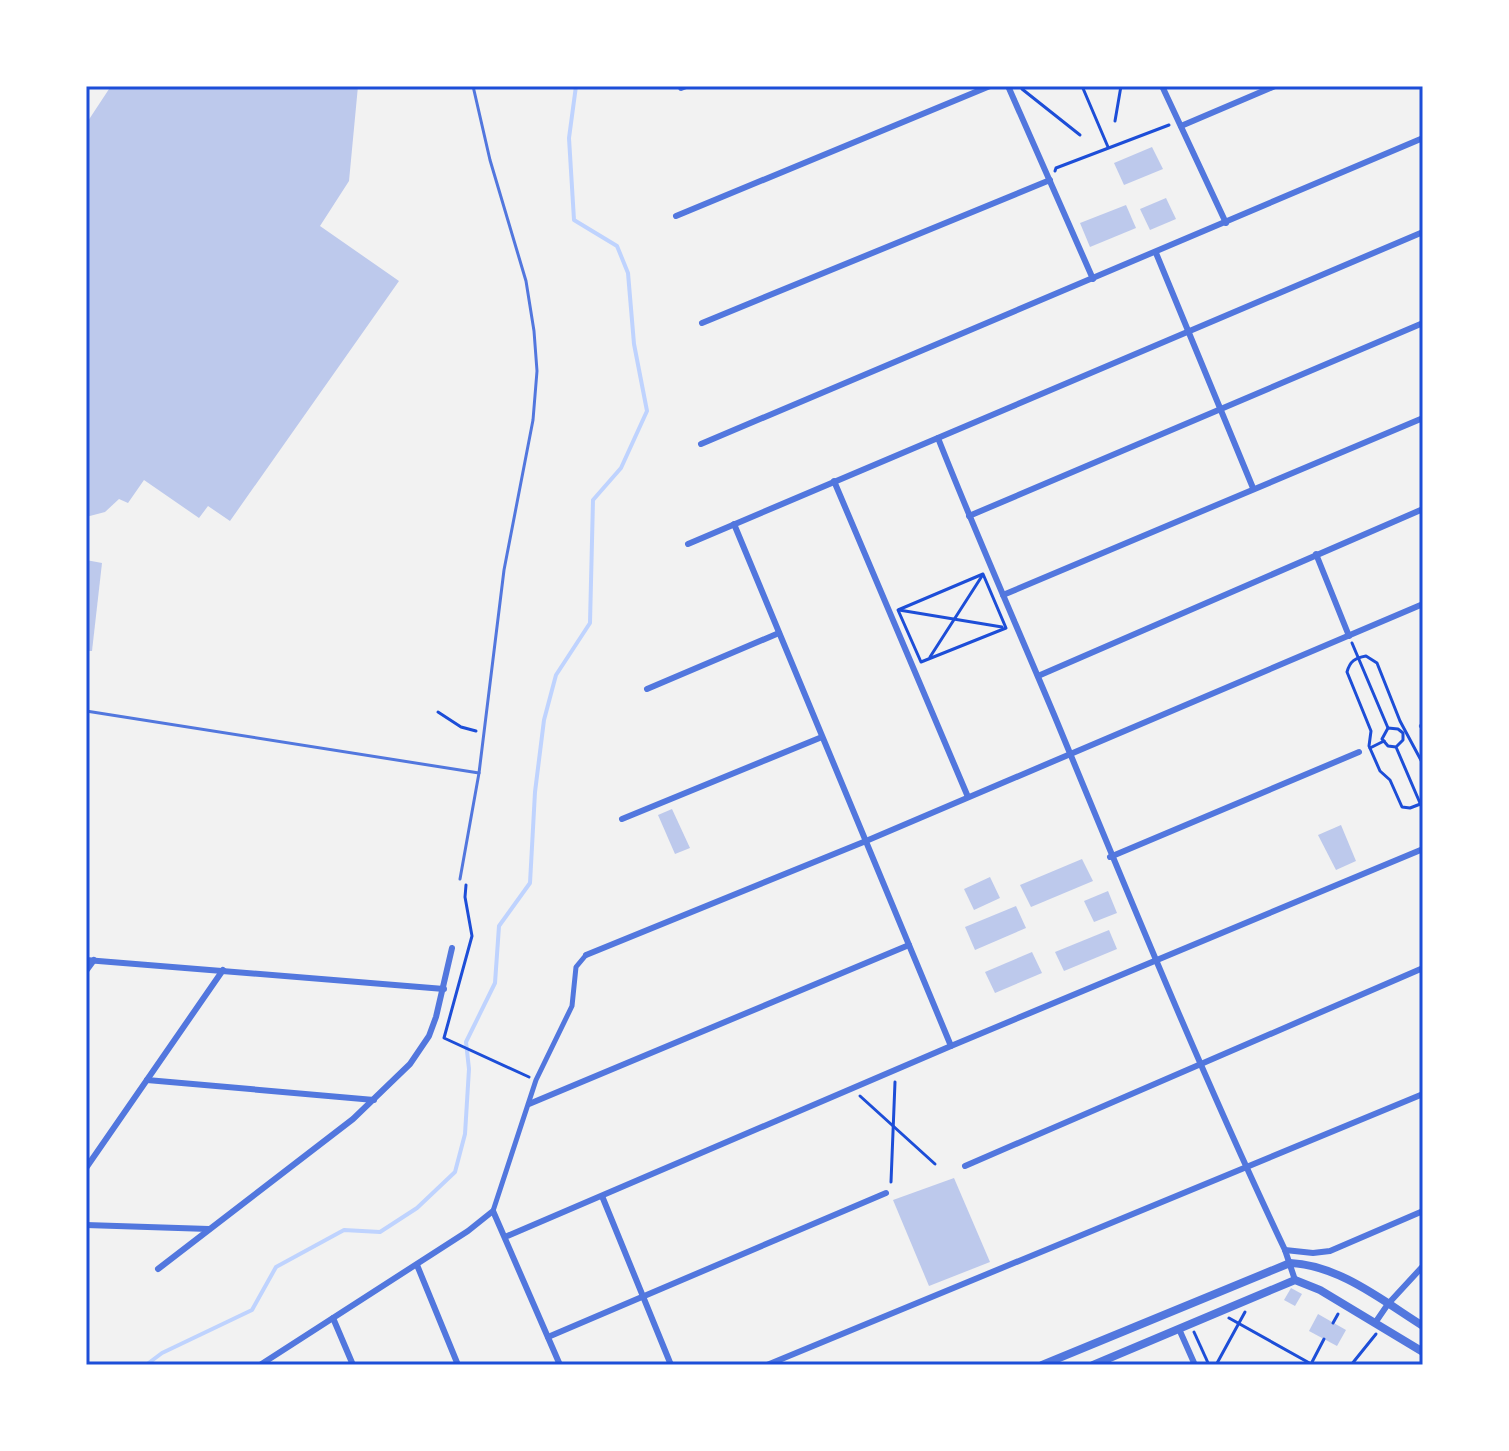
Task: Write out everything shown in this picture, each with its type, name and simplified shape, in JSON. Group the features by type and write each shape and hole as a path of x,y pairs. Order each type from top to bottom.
{"street":[{"path":"676,216 990,86"},
{"path":"1008,86 1093,279"},
{"path":"1162,86 1226,223"},
{"path":"1181,126 1275,86"},
{"path":"701,444 1423,138"},
{"path":"702,323 1050,180"},
{"path":"688,544 1423,232"},
{"path":"1156,253 1253,488"},
{"path":"969,516 1423,323"},
{"path":"1003,595 1423,418"},
{"path":"938,438 1110,857 1157,960 1198,1063 1285,1250 1295,1280"},
{"path":"834,481 894,611 968,797"},
{"path":"1038,676 1423,509"},
{"path":"734,524 951,1046"},
{"path":"1316,554 1351,639"},
{"path":"260,1365 417,1265 493,1211 536,1080 572,1006 576,967 586,955 1351,639 1423,604"},
{"path":"647,689 779,633"},
{"path":"622,819 822,737"},
{"path":"1110,857 1359,752"},
{"path":"505,1237 1423,849"},
{"path":"529,1104 909,945"},
{"path":"158,1269 329,1138 374,1100 420,1051 436,1017 452,948"},
{"path":"86,971 90,960 444,989"},
{"path":"965,1166 1423,968"},
{"path":"86,1168 223,970"},
{"path":"147,1080 374,1100"},
{"path":"767,1365 1423,1094"},
{"path":"548,1337 886,1193"},
{"path":"602,1196 671,1365"},
{"path":"493,1211 560,1365"},
{"path":"1285,1250 1330,1251 1423,1211"},
{"path":"86,1225 209,1229"},
{"path":"1042,1365 1290,1263 1328,1270 1423,1326"},
{"path":"417,1265 458,1365"},
{"path":"1375,1323 1423,1266"},
{"path":"1093,1365 1295,1280 1312,1286 1423,1352"},
{"path":"333,1318 353,1365"},
{"path":"1179,1329 1195,1365"}],"lane":[{"path":"460,879 479,773 504,570 533,420 537,371 526,281 490,160 473,86"},
{"path":"86,711 479,773"}],"path":[{"path":"1082,86 1108,147"},
{"path":"1115,121 1121,86"},
{"path":"1022,89 1080,135"},
{"path":"1050,180 1056,168 1165,125 1181,126"},
{"path":"894,611 991,570"},
{"path":"928,659 983,574"},
{"path":"983,574 1006,628"},
{"path":"894,611 1006,628"},
{"path":"894,611 921,662 1006,628"},
{"path":"1351,639 1388,728"},
{"path":"1396,747 1422,806 1402,807 1390,780 1380,771 1370,747 1371,731 1347,672 1350,663 1358,657 1366,656 1377,663 1404,732 1423,764"},
{"path":"438,712 461,727 484,733"},
{"path":"1388,728 1404,732"},
{"path":"1388,728 1383,735 1388,746 1401,744 1404,732"},
{"path":"1370,747 1384,741"},
{"path":"460,879 467,886 465,897 472,936 444,1038 528,1076"},
{"path":"891,1182 896,1078"},
{"path":"857,1093 935,1164"},
{"path":"1216,1365 1250,1304"},
{"path":"1328,1308 1338,1314 1333,1323"},
{"path":"1223,1315 1312,1364 1324,1339"},
{"path":"1351,1365 1376,1334"}],"building":[{"path":"111,86 358,86 349,181 320,226 399,281 230,521 208,506 199,518 144,480 128,503 119,499 105,512 86,517 86,124"},
{"path":"1152,147 1163,169 1124,185 1114,163"},
{"path":"1166,198 1176,219 1150,230 1140,209"},
{"path":"1126,205 1136,228 1090,247 1080,223"},
{"path":"86,560 102,563 92,651 86,651"},
{"path":"672,809 690,848 675,854 658,815"},
{"path":"1341,825 1356,861 1336,870 1318,835"},
{"path":"1082,859 1093,881 1031,907 1020,885"},
{"path":"990,877 1000,898 974,910 964,889"},
{"path":"1108,891 1117,913 1094,922 1084,901"},
{"path":"1016,906 1026,928 975,950 965,927"},
{"path":"1109,930 1117,949 1064,971 1055,952"},
{"path":"1032,952 1042,973 995,993 985,972"},
{"path":"954,1178 990,1262 929,1286 893,1200"},
{"path":"1291,1288 1302,1294 1295,1306 1284,1300"},
{"path":"1318,1314 1346,1330 1337,1346 1309,1331"}],"waterway":[{"path":"146,1365 162,1353 252,1310 276,1267 344,1230 380,1232 417,1208 455,1172 465,1134 469,1069 466,1042 495,983 499,926 530,883 535,792 544,720 556,675 590,623 593,500 621,468 647,411 634,344 628,273 617,246 574,220 569,138 576,86"}]}
